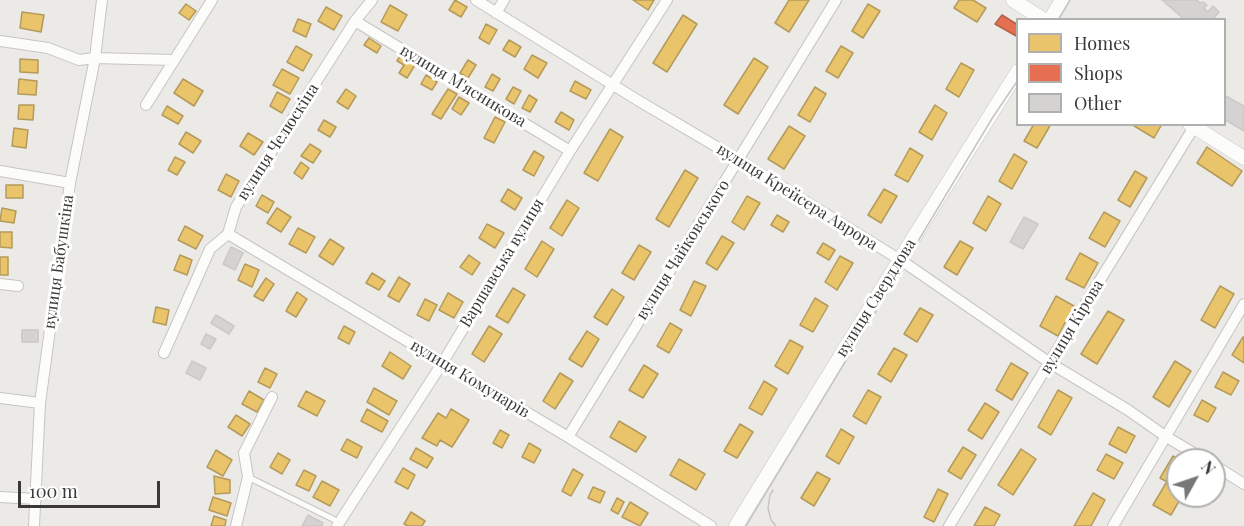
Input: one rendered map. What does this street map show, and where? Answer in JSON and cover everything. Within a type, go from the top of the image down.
[{"type":"street","name":"вулиця Бабушкіна","points":[[34,526],[40,404],[70,183],[95,58],[102,0]]},
{"type":"street","points":[[146,105],[212,0]]},
{"type":"street","name":"вулиця Челюскіна","points":[[164,353],[210,249],[228,234],[236,207],[355,21],[372,0]]},
{"type":"street","name":"вулиця Крейсера Аврора","points":[[476,0],[739,160],[899,261],[1050,363],[1186,448]]},
{"type":"street","points":[[496,13],[504,0]]},
{"type":"street","name":"Варшавська вулиця","points":[[338,524],[443,362],[570,151],[666,0]]},
{"type":"street","name":"вулиця Чайковського","points":[[568,438],[836,0]]},
{"type":"street","points":[[1013,0],[1041,18]]},
{"type":"street","points":[[1051,18],[1062,0]]},
{"type":"street","name":"вулиця М'ясникова","points":[[355,21],[570,151]]},
{"type":"street","points":[[0,41],[48,48],[79,60],[95,58],[173,60]]},
{"type":"street","name":"вулиця Свердлова","points":[[736,526],[1016,73]]},
{"type":"street","points":[[1192,126],[1244,158]]},
{"type":"street","name":"вулиця Кірова","points":[[949,526],[1192,126]]},
{"type":"street","points":[[0,171],[70,183]]},
{"type":"street","name":"вулиця Комунарів","points":[[228,234],[711,526]]},
{"type":"street","points":[[0,284],[18,286]]},
{"type":"street","points":[[1113,526],[1244,304]]},
{"type":"street","points":[[237,526],[248,477],[244,453],[272,397]]},
{"type":"street","points":[[0,398],[40,404]]},
{"type":"street","points":[[1226,473],[1244,484]]},
{"type":"street","points":[[0,497],[36,499]]},
{"type":"lane","points":[[248,477],[338,524]]},
{"type":"building: Homes","points":[[455,0],[467,7],[461,17],[449,10]]},
{"type":"building: Homes","points":[[633,0],[654,0],[648,10]]},
{"type":"building: Homes","points":[[789,0],[809,0],[789,32],[775,23]]},
{"type":"building: Homes","points":[[959,0],[973,0],[986,8],[977,22],[954,8]]},
{"type":"building: Homes","points":[[186,4],[196,11],[189,20],[179,13]]},
{"type":"building: Homes","points":[[868,4],[880,11],[863,38],[852,31]]},
{"type":"building: Homes","points":[[390,5],[407,15],[398,31],[381,22]]},
{"type":"building: Homes","points":[[326,7],[342,16],[334,30],[318,21]]},
{"type":"building: Homes","points":[[22,12],[44,15],[41,32],[20,28]]},
{"type":"building: Homes","points":[[683,15],[697,24],[667,72],[653,63]]},
{"type":"building: Homes","points":[[298,19],[311,24],[306,37],[293,31]]},
{"type":"building: Homes","points":[[486,24],[497,30],[489,44],[479,38]]},
{"type":"building: Homes","points":[[369,38],[381,46],[377,53],[364,45]]},
{"type":"building: Homes","points":[[509,40],[521,47],[515,57],[503,50]]},
{"type":"building: Homes","points":[[296,46],[312,55],[303,71],[287,62]]},
{"type":"building: Homes","points":[[841,46],[853,53],[838,78],[826,71]]},
{"type":"building: Homes","points":[[532,55],[547,63],[538,78],[524,69]]},
{"type":"building: Homes","points":[[400,56],[415,65],[407,78],[399,73],[404,65],[397,61]]},
{"type":"building: Homes","points":[[754,58],[768,67],[738,114],[724,105]]},
{"type":"building: Homes","points":[[20,59],[38,60],[38,73],[20,72]]},
{"type":"building: Homes","points":[[468,60],[476,65],[468,78],[460,73]]},
{"type":"building: Homes","points":[[961,63],[974,70],[959,97],[946,89]]},
{"type":"building: Homes","points":[[282,69],[299,78],[290,94],[273,85]]},
{"type":"building: Homes","points":[[492,74],[500,79],[493,91],[485,87]]},
{"type":"building: Homes","points":[[426,75],[437,82],[432,90],[421,84]]},
{"type":"building: Homes","points":[[19,79],[37,81],[36,95],[18,94]]},
{"type":"building: Homes","points":[[183,79],[203,91],[194,106],[174,93]]},
{"type":"building: Homes","points":[[575,81],[591,90],[586,99],[570,91]]},
{"type":"building: Homes","points":[[513,87],[521,91],[514,104],[506,99]]},
{"type":"building: Homes","points":[[815,87],[826,94],[810,122],[798,115]]},
{"type":"building: Homes","points":[[346,89],[356,96],[348,109],[337,102]]},
{"type":"building: Homes","points":[[448,89],[457,94],[441,119],[432,114]]},
{"type":"building: Homes","points":[[277,92],[290,99],[282,113],[270,106]]},
{"type":"building: Homes","points":[[529,95],[537,100],[530,112],[522,108]]},
{"type":"building: Homes","points":[[459,97],[469,103],[461,115],[452,109]]},
{"type":"building: Homes","points":[[19,105],[34,105],[33,120],[18,119]]},
{"type":"building: Homes","points":[[935,105],[947,113],[932,140],[919,132]]},
{"type":"building: Homes","points":[[167,106],[183,116],[178,124],[162,115]]},
{"type":"building: Homes","points":[[561,112],[574,120],[569,130],[555,122]]},
{"type":"building: Homes","points":[[495,117],[505,122],[494,143],[484,138]]},
{"type":"building: Homes","points":[[324,120],[336,127],[330,137],[318,130]]},
{"type":"building: Homes","points":[[789,126],[805,136],[784,169],[768,159]]},
{"type":"building: Homes","points":[[1033,126],[1050,126],[1037,148],[1024,141]]},
{"type":"building: Homes","points":[[1134,126],[1161,126],[1154,138]]},
{"type":"building: Homes","points":[[14,128],[28,130],[26,148],[12,146]]},
{"type":"building: Homes","points":[[610,129],[623,137],[598,181],[584,173]]},
{"type":"building: Homes","points":[[186,132],[201,141],[193,153],[179,144]]},
{"type":"building: Homes","points":[[248,133],[263,142],[254,155],[240,146]]},
{"type":"building: Homes","points":[[310,144],[321,151],[313,163],[301,156]]},
{"type":"building: Homes","points":[[1207,147],[1242,171],[1232,186],[1197,163]]},
{"type":"building: Homes","points":[[910,148],[923,156],[908,182],[895,175]]},
{"type":"building: Homes","points":[[534,151],[544,157],[534,176],[523,170]]},
{"type":"building: Homes","points":[[1014,154],[1027,162],[1012,189],[999,181]]},
{"type":"building: Homes","points":[[175,157],[185,162],[177,175],[168,170]]},
{"type":"building: Homes","points":[[301,162],[309,168],[302,179],[294,173]]},
{"type":"building: Homes","points":[[685,170],[698,178],[669,227],[656,219]]},
{"type":"building: Homes","points":[[1135,171],[1147,178],[1130,207],[1118,200]]},
{"type":"building: Homes","points":[[226,174],[239,181],[231,197],[218,190]]},
{"type":"building: Homes","points":[[6,185],[23,185],[23,198],[6,198]]},
{"type":"building: Homes","points":[[508,189],[522,198],[515,210],[501,201]]},
{"type":"building: Homes","points":[[884,189],[897,196],[881,223],[868,215]]},
{"type":"building: Homes","points":[[262,195],[274,202],[268,213],[256,206]]},
{"type":"building: Homes","points":[[747,196],[760,203],[744,230],[732,222]]},
{"type":"building: Homes","points":[[988,196],[1001,204],[986,231],[973,223]]},
{"type":"building: Homes","points":[[567,200],[579,208],[562,236],[550,228]]},
{"type":"building: Homes","points":[[2,208],[16,211],[14,223],[0,221]]},
{"type":"building: Homes","points":[[277,208],[291,217],[281,232],[267,223]]},
{"type":"building: Homes","points":[[1104,212],[1120,221],[1105,247],[1089,238]]},
{"type":"building: Homes","points":[[777,215],[789,222],[783,232],[771,225]]},
{"type":"building: Homes","points":[[487,224],[504,233],[495,248],[479,238]]},
{"type":"building: Homes","points":[[185,226],[203,236],[196,249],[178,240]]},
{"type":"building: Homes","points":[[298,228],[315,237],[306,253],[289,244]]},
{"type":"building: Homes","points":[[0,232],[12,232],[12,248],[0,247]]},
{"type":"building: Homes","points":[[722,236],[734,243],[717,270],[706,263]]},
{"type":"building: Homes","points":[[330,239],[344,248],[333,265],[319,256]]},
{"type":"building: Homes","points":[[542,241],[554,249],[537,277],[525,269]]},
{"type":"building: Homes","points":[[960,241],[973,248],[957,275],[944,267]]},
{"type":"building: Homes","points":[[823,243],[835,250],[829,260],[817,253]]},
{"type":"building: Homes","points":[[639,245],[651,252],[634,280],[622,273]]},
{"type":"building: Homes","points":[[1080,253],[1098,263],[1084,288],[1066,279]]},
{"type":"building: Homes","points":[[180,255],[192,260],[187,275],[174,270]]},
{"type":"building: Homes","points":[[469,255],[480,263],[472,275],[460,267]]},
{"type":"building: Homes","points":[[840,256],[853,263],[837,290],[825,282]]},
{"type":"building: Homes","points":[[0,257],[8,257],[8,275],[0,275]]},
{"type":"building: Homes","points":[[245,264],[259,270],[252,287],[238,280]]},
{"type":"building: Homes","points":[[372,273],[385,281],[379,290],[366,283]]},
{"type":"building: Homes","points":[[399,277],[410,284],[399,302],[388,296]]},
{"type":"building: Homes","points":[[266,278],[274,284],[263,301],[254,296]]},
{"type":"building: Homes","points":[[694,281],[706,286],[691,316],[680,310]]},
{"type":"building: Homes","points":[[1220,286],[1234,294],[1215,328],[1201,320]]},
{"type":"building: Homes","points":[[513,288],[525,295],[508,323],[496,316]]},
{"type":"building: Homes","points":[[612,289],[624,297],[607,325],[594,317]]},
{"type":"building: Homes","points":[[297,292],[307,299],[296,317],[286,311]]},
{"type":"building: Homes","points":[[448,293],[463,302],[454,318],[439,310]]},
{"type":"building: Homes","points":[[1056,296],[1074,306],[1058,336],[1040,326]]},
{"type":"building: Homes","points":[[815,298],[828,306],[813,332],[800,325]]},
{"type":"building: Homes","points":[[425,299],[437,305],[429,321],[417,315]]},
{"type":"building: Homes","points":[[156,307],[169,310],[166,325],[153,322]]},
{"type":"building: Homes","points":[[920,308],[933,315],[917,342],[904,334]]},
{"type":"building: Homes","points":[[1108,311],[1124,320],[1097,364],[1081,354]]},
{"type":"building: Homes","points":[[670,323],[682,330],[669,353],[657,346]]},
{"type":"building: Homes","points":[[344,326],[355,332],[349,344],[338,338]]},
{"type":"building: Homes","points":[[489,326],[502,334],[484,362],[472,354]]},
{"type":"building: Homes","points":[[587,331],[599,339],[582,367],[569,359]]},
{"type":"building: Homes","points":[[1244,337],[1244,363],[1232,355]]},
{"type":"building: Homes","points":[[790,340],[803,347],[788,374],[775,366]]},
{"type":"building: Homes","points":[[894,348],[907,355],[891,382],[878,374]]},
{"type":"building: Homes","points":[[390,352],[411,366],[403,379],[382,366]]},
{"type":"building: Homes","points":[[1175,361],[1191,371],[1169,407],[1153,397]]},
{"type":"building: Homes","points":[[1011,363],[1028,373],[1012,400],[996,390]]},
{"type":"building: Homes","points":[[644,365],[658,374],[643,398],[629,390]]},
{"type":"building: Homes","points":[[265,368],[277,374],[270,388],[258,382]]},
{"type":"building: Homes","points":[[1223,372],[1239,381],[1231,395],[1215,387]]},
{"type":"building: Homes","points":[[560,373],[573,381],[555,409],[543,401]]},
{"type":"building: Homes","points":[[764,381],[777,389],[762,415],[749,408]]},
{"type":"building: Homes","points":[[374,388],[397,401],[389,415],[367,402]]},
{"type":"building: Homes","points":[[868,390],[881,397],[866,424],[853,416]]},
{"type":"building: Homes","points":[[1058,390],[1072,398],[1051,435],[1038,427]]},
{"type":"building: Homes","points":[[249,391],[264,400],[257,412],[242,404]]},
{"type":"building: Homes","points":[[306,391],[325,401],[317,416],[298,406]]},
{"type":"building: Homes","points":[[1202,400],[1216,408],[1208,422],[1194,415]]},
{"type":"building: Homes","points":[[985,403],[999,412],[982,439],[968,430]]},
{"type":"building: Homes","points":[[367,409],[388,421],[382,432],[361,421]]},
{"type":"building: Homes","points":[[451,409],[469,420],[452,447],[440,440],[437,446],[422,438],[438,413],[446,418]]},
{"type":"building: Homes","points":[[236,415],[250,424],[242,436],[228,427]]},
{"type":"building: Homes","points":[[619,421],[646,437],[636,452],[610,437]]},
{"type":"building: Homes","points":[[740,424],[753,432],[737,458],[724,451]]},
{"type":"building: Homes","points":[[1118,427],[1135,436],[1126,453],[1109,444]]},
{"type":"building: Homes","points":[[841,429],[854,437],[839,464],[826,456]]},
{"type":"building: Homes","points":[[500,430],[509,435],[502,448],[493,443]]},
{"type":"building: Homes","points":[[347,439],[362,447],[357,458],[341,450]]},
{"type":"building: Homes","points":[[529,443],[541,450],[534,463],[522,457]]},
{"type":"building: Homes","points":[[963,447],[976,455],[961,479],[948,471]]},
{"type":"building: Homes","points":[[416,448],[433,458],[427,468],[410,459]]},
{"type":"building: Homes","points":[[1021,449],[1036,459],[1013,495],[998,485]]},
{"type":"building: Homes","points":[[216,450],[232,460],[223,476],[207,467]]},
{"type":"building: Homes","points":[[278,453],[290,460],[282,474],[270,467]]},
{"type":"building: Homes","points":[[1106,454],[1123,463],[1114,479],[1097,470]]},
{"type":"building: Homes","points":[[679,459],[705,474],[696,490],[670,475]]},
{"type":"building: Homes","points":[[403,468],[415,475],[408,489],[395,482]]},
{"type":"building: Homes","points":[[1166,468],[1166,481],[1160,478]]},
{"type":"building: Homes","points":[[573,469],[583,475],[571,496],[562,491]]},
{"type":"building: Homes","points":[[304,470],[316,476],[309,491],[296,485]]},
{"type":"building: Homes","points":[[817,472],[830,479],[814,506],[801,498]]},
{"type":"building: Homes","points":[[214,476],[230,480],[230,493],[215,494]]},
{"type":"building: Homes","points":[[322,481],[339,490],[330,506],[313,497]]},
{"type":"building: Homes","points":[[1166,483],[1166,508],[1175,508],[1171,515],[1153,505]]},
{"type":"building: Homes","points":[[593,487],[605,492],[600,503],[588,498]]},
{"type":"building: Homes","points":[[938,489],[948,494],[934,522],[924,517]]},
{"type":"building: Homes","points":[[1093,493],[1105,500],[1091,526],[1074,526]]},
{"type":"building: Homes","points":[[213,497],[231,503],[227,516],[209,510]]},
{"type":"building: Homes","points":[[617,498],[624,502],[618,514],[611,510]]},
{"type":"building: Homes","points":[[630,502],[648,513],[640,526],[622,517]]},
{"type":"building: Homes","points":[[985,507],[1000,515],[994,526],[974,526]]},
{"type":"building: Homes","points":[[411,512],[425,521],[422,526],[404,524]]},
{"type":"building: Homes","points":[[214,516],[226,520],[225,526],[211,526]]},
{"type":"building: Shops","points":[[1002,15],[1016,24],[1016,36],[995,24]]},
{"type":"building: Other","points":[[1162,0],[1197,0],[1207,5],[1204,8],[1208,12],[1213,6],[1219,12],[1214,18],[1183,18]]},
{"type":"building: Other","points":[[1226,96],[1244,106],[1244,131],[1226,120]]},
{"type":"building: Other","points":[[1024,217],[1038,224],[1023,249],[1010,242]]},
{"type":"building: Other","points":[[231,247],[243,253],[235,270],[223,264]]},
{"type":"building: Other","points":[[216,315],[234,326],[229,334],[211,323]]},
{"type":"building: Other","points":[[22,330],[38,330],[38,342],[22,342]]},
{"type":"building: Other","points":[[206,334],[216,339],[210,349],[201,344]]},
{"type":"building: Other","points":[[192,361],[206,368],[200,380],[186,373]]},
{"type":"building: Other","points":[[308,515],[323,523],[322,526],[302,526]]},
{"type":"tram line","points":[[1059,18],[1070,0]]},
{"type":"tram line","points":[[746,526],[993,117],[1016,83]]},
{"type":"tram line","points":[[773,490],[768,508],[771,520],[776,526]]}]
